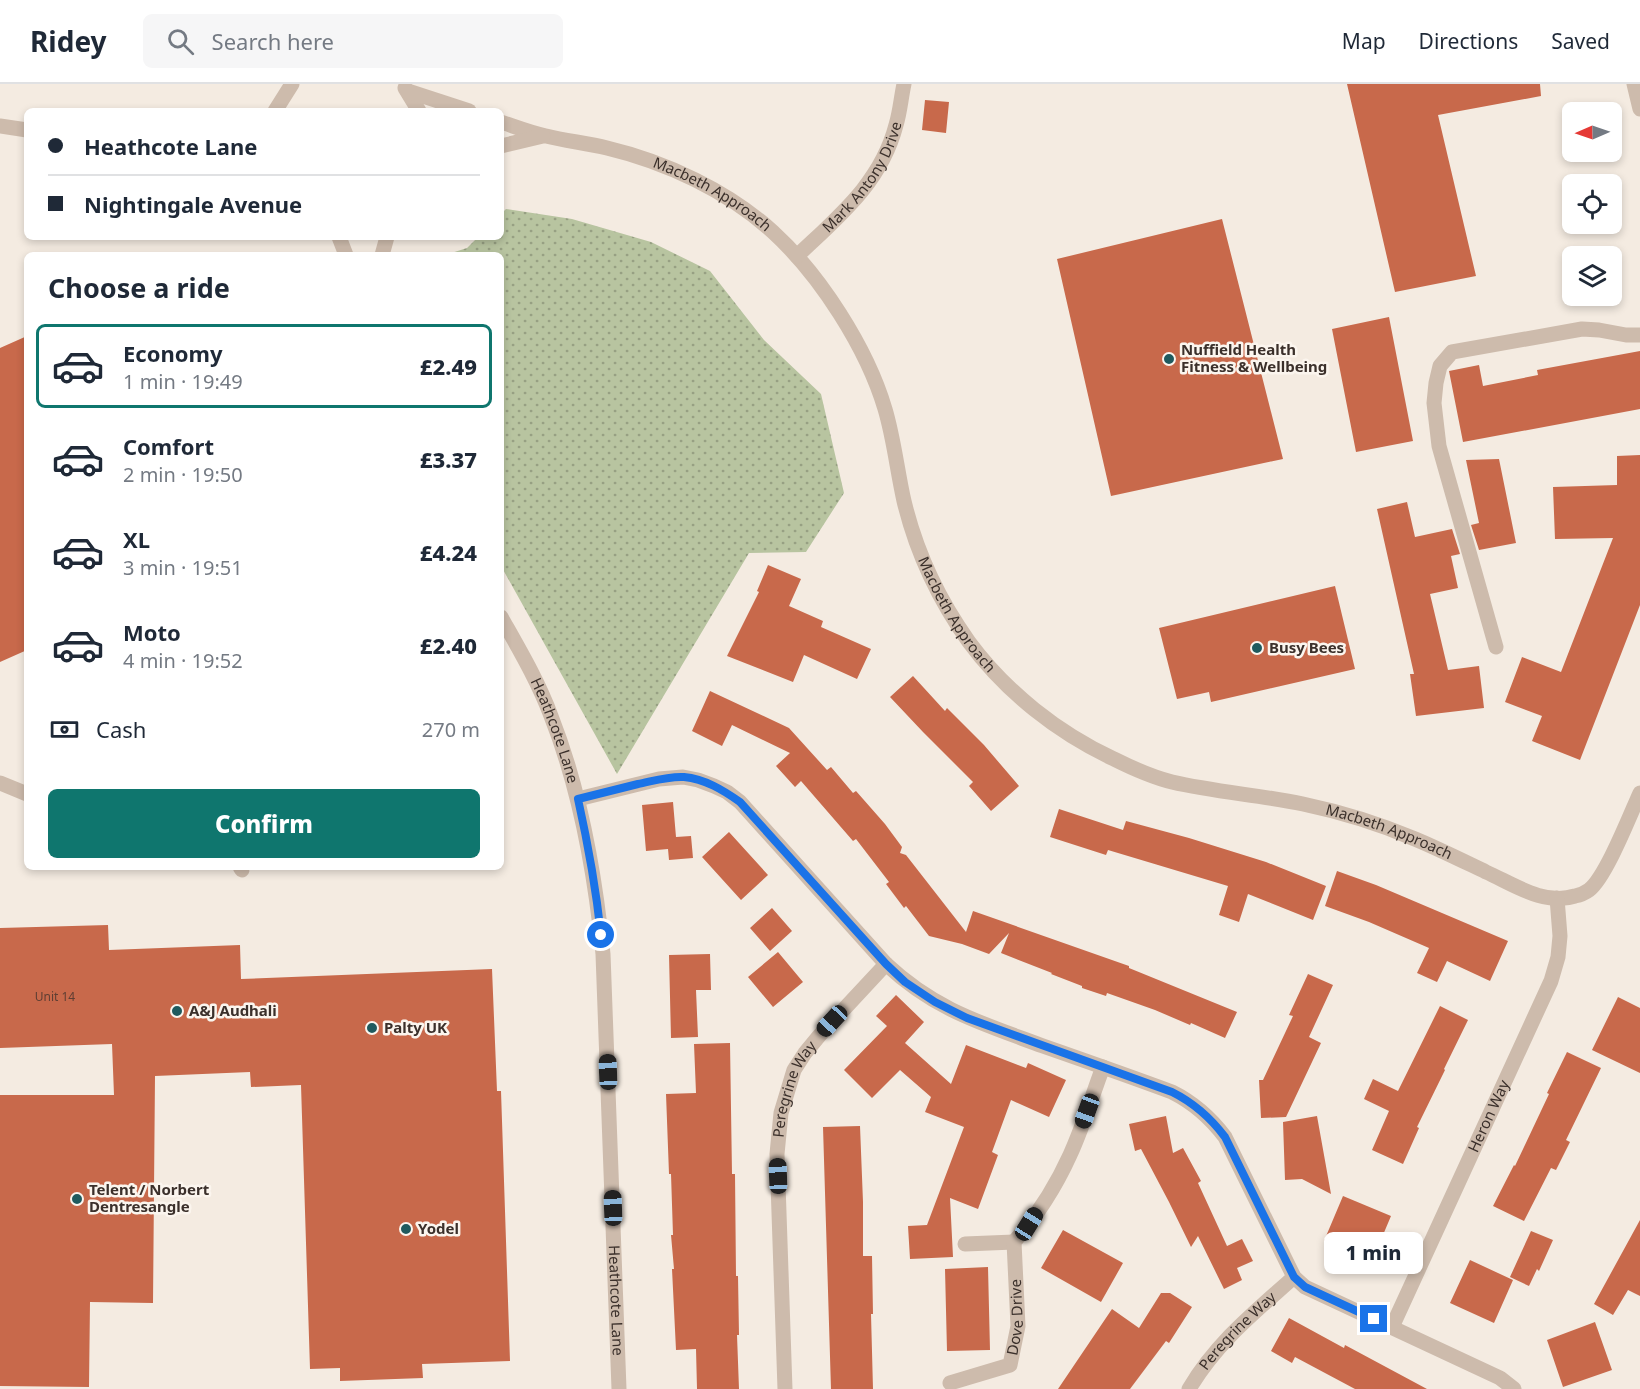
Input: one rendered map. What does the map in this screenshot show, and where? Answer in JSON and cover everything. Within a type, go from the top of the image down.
[{"type":"street","points":[[277,108],[291,84]]},
{"type":"street","name":"Mark Antony Drive","points":[[797,256],[843,214],[873,176],[896,126],[904,84]]},
{"type":"street","points":[[1634,84],[1640,108]]},
{"type":"street","points":[[404,87],[416,108]]},
{"type":"street","points":[[404,87],[461,108]]},
{"type":"street","name":"Macbeth Approach","points":[[504,123],[543,136],[609,148],[653,162],[702,183],[741,207],[797,256],[823,288],[861,350],[873,376],[891,431],[904,501],[914,535],[942,599],[970,643],[988,665],[1008,686],[1058,726],[1119,762],[1168,781],[1305,804],[1378,824],[1416,839],[1533,894],[1557,898]]},
{"type":"street","points":[[0,126],[24,130]]},
{"type":"street","name":"Macbeth Approach","points":[[504,145],[543,136]]},
{"type":"street","points":[[1496,647],[1439,446],[1434,403],[1440,366],[1452,352],[1566,331],[1599,330],[1640,335]]},
{"type":"street","name":"Heathcote Lane","points":[[504,623],[537,684],[563,748],[588,842],[597,898],[603,954],[619,1389]]},
{"type":"street","points":[[578,799],[659,779],[683,777],[699,780],[727,792],[740,802],[886,964],[905,982],[935,1002],[967,1018],[1185,1098],[1213,1121],[1225,1137],[1294,1277],[1305,1287],[1500,1378],[1514,1389]]},
{"type":"street","points":[[0,783],[24,793]]},
{"type":"street","points":[[1557,898],[1573,897],[1589,890],[1597,880],[1640,793]]},
{"type":"street","name":"Heron Way","points":[[1392,1327],[1551,981],[1558,957],[1560,936],[1557,898]]},
{"type":"street","name":"Peregrine Way","points":[[785,1389],[777,1154],[781,1113],[794,1070],[805,1053],[886,964]]},
{"type":"street","points":[[965,1244],[1014,1242],[1029,1224],[1071,1154],[1103,1067]]},
{"type":"street","name":"Dove Drive","points":[[950,1383],[1010,1365],[1018,1326],[1014,1242]]},
{"type":"street","name":"Peregrine Way","points":[[1189,1389],[1202,1367],[1219,1346],[1294,1277]]},
{"type":"green space","points":[[506,209],[572,219],[651,242],[710,271],[764,340],[821,394],[844,493],[806,552],[749,553],[617,774],[504,571],[504,252],[454,252],[467,248],[475,240],[504,240],[504,211]]},
{"type":"building","points":[[1347,84],[1540,84],[1541,96],[1438,115],[1476,276],[1395,292]]},
{"type":"building","points":[[925,100],[949,102],[946,133],[922,130]]},
{"type":"building","name":"Nuffield Health Fitness & Wellbeing","points":[[1222,219],[1283,459],[1111,496],[1057,259]]},
{"type":"building","points":[[1389,317],[1413,441],[1356,452],[1332,329]]},
{"type":"building","points":[[24,337],[24,651],[0,662],[0,348]]},
{"type":"building","points":[[1640,351],[1640,409],[1463,442],[1449,371],[1479,365],[1483,386],[1538,375],[1537,370]]},
{"type":"building","points":[[1640,455],[1640,605],[1580,760],[1532,741],[1542,716],[1505,702],[1522,657],[1561,672],[1613,538],[1555,539],[1553,487],[1617,485],[1617,456]]},
{"type":"building","points":[[1499,459],[1516,543],[1479,550],[1471,525],[1479,523],[1466,460]]},
{"type":"building","points":[[1407,502],[1415,537],[1452,529],[1460,554],[1451,556],[1458,588],[1430,594],[1448,670],[1479,666],[1484,708],[1416,716],[1410,674],[1414,674],[1377,509]]},
{"type":"building","points":[[768,565],[801,579],[789,606],[823,621],[821,627],[871,649],[857,679],[804,655],[793,682],[727,656],[759,592],[757,591]]},
{"type":"building","name":"Busy Bees","points":[[1335,586],[1355,669],[1211,702],[1209,692],[1177,699],[1159,628]]},
{"type":"building","points":[[913,676],[945,711],[947,708],[984,745],[1019,786],[991,811],[969,786],[973,782],[890,697]]},
{"type":"building","points":[[710,691],[789,728],[827,770],[831,767],[853,793],[856,791],[885,824],[902,847],[900,853],[906,855],[966,932],[973,911],[1129,966],[1129,968],[1237,1012],[1225,1038],[1191,1023],[1190,1025],[1107,993],[1106,996],[1082,988],[1052,973],[1001,953],[1009,933],[989,954],[962,944],[929,936],[906,906],[904,908],[886,884],[889,882],[856,839],[853,841],[801,781],[795,787],[776,766],[790,753],[732,725],[722,746],[692,731]]},
{"type":"building","points":[[673,802],[676,837],[691,836],[693,858],[669,860],[668,849],[646,851],[642,805]]},
{"type":"building","points":[[1059,809],[1123,830],[1126,821],[1189,838],[1266,862],[1326,886],[1313,920],[1248,894],[1239,922],[1219,915],[1228,886],[1108,850],[1106,855],[1050,837]]},
{"type":"building","points":[[729,832],[768,875],[741,900],[702,857]]},
{"type":"building","points":[[1337,871],[1376,885],[1508,941],[1490,981],[1447,961],[1437,982],[1417,973],[1429,948],[1325,906]]},
{"type":"building","points":[[772,908],[792,931],[770,951],[750,928]]},
{"type":"building","points":[[108,925],[109,950],[240,945],[241,979],[492,969],[497,1091],[501,1091],[510,1361],[422,1364],[423,1378],[340,1381],[340,1368],[310,1369],[301,1085],[251,1087],[250,1072],[155,1076],[153,1303],[90,1302],[89,1387],[0,1386],[0,1095],[114,1095],[112,1044],[0,1048],[0,928]]},
{"type":"building","points":[[778,952],[803,982],[773,1007],[748,977]]},
{"type":"building","points":[[710,954],[711,990],[696,990],[698,1037],[671,1038],[669,955]]},
{"type":"building","points":[[1308,974],[1333,985],[1309,1037],[1321,1043],[1286,1117],[1261,1118],[1259,1080],[1263,1080],[1293,1016],[1289,1015]]},
{"type":"building","points":[[896,995],[924,1022],[905,1043],[951,1084],[966,1045],[1026,1068],[1028,1063],[1066,1080],[1049,1117],[1011,1100],[992,1152],[998,1155],[978,1209],[950,1198],[953,1257],[910,1259],[908,1226],[927,1225],[964,1127],[925,1112],[931,1097],[900,1070],[872,1098],[844,1070],[887,1026],[876,1016]]},
{"type":"building","points":[[1618,997],[1640,1008],[1640,1073],[1592,1050]]},
{"type":"building","points":[[1440,1006],[1468,1020],[1417,1127],[1419,1128],[1403,1164],[1372,1150],[1389,1111],[1364,1099],[1373,1079],[1398,1091]]},
{"type":"building","points":[[730,1043],[732,1174],[735,1174],[736,1276],[738,1276],[739,1389],[697,1389],[696,1349],[676,1350],[671,1174],[669,1174],[666,1094],[696,1093],[694,1044]]},
{"type":"building","points":[[1567,1052],[1601,1068],[1566,1140],[1570,1142],[1556,1170],[1551,1168],[1524,1221],[1493,1206],[1515,1166]]},
{"type":"building","points":[[1166,1116],[1173,1153],[1183,1148],[1201,1181],[1198,1183],[1227,1246],[1242,1239],[1253,1261],[1237,1268],[1242,1280],[1224,1289],[1198,1236],[1191,1247],[1141,1149],[1135,1151],[1129,1124]]},
{"type":"building","points":[[1317,1116],[1331,1194],[1302,1179],[1285,1180],[1283,1122]]},
{"type":"building","points":[[860,1126],[863,1256],[872,1256],[873,1389],[831,1389],[823,1127]]},
{"type":"building","points":[[1343,1196],[1391,1216],[1372,1261],[1324,1241]]},
{"type":"building","points":[[1640,1220],[1640,1296],[1628,1290],[1613,1315],[1594,1304]]},
{"type":"building","points":[[1063,1230],[1123,1263],[1101,1302],[1041,1268]]},
{"type":"building","points":[[1531,1231],[1553,1240],[1539,1271],[1537,1269],[1529,1286],[1510,1277]]},
{"type":"building","points":[[1470,1260],[1513,1280],[1494,1323],[1450,1303]]},
{"type":"building","points":[[988,1267],[990,1350],[947,1351],[945,1269]]},
{"type":"building","points":[[1161,1293],[1170,1293],[1192,1307],[1169,1343],[1166,1341],[1130,1389],[1058,1389],[1112,1309],[1139,1328]]},
{"type":"building","points":[[1289,1318],[1427,1389],[1355,1389],[1295,1357],[1292,1363],[1271,1351]]},
{"type":"building","points":[[1595,1322],[1612,1370],[1563,1387],[1547,1340]]},
{"type":"place","name":"Nuffield Health Fitness & Wellbeing","points":[[1169,359]]},
{"type":"place","name":"Busy Bees","points":[[1257,648]]},
{"type":"place","name":"A&J Audhali","points":[[177,1011]]},
{"type":"place","name":"Palty UK","points":[[372,1028]]},
{"type":"place","name":"Telent / Norbert Dentresangle","points":[[77,1199]]},
{"type":"place","name":"Yodel","points":[[406,1229]]},
{"type":"route","points":[[601,935],[588,842],[578,799],[659,779],[683,777],[699,780],[727,792],[740,802],[886,964],[905,982],[935,1002],[967,1018],[1172,1092],[1197,1107],[1213,1121],[1225,1137],[1294,1277],[1305,1287],[1374,1319]]}]
